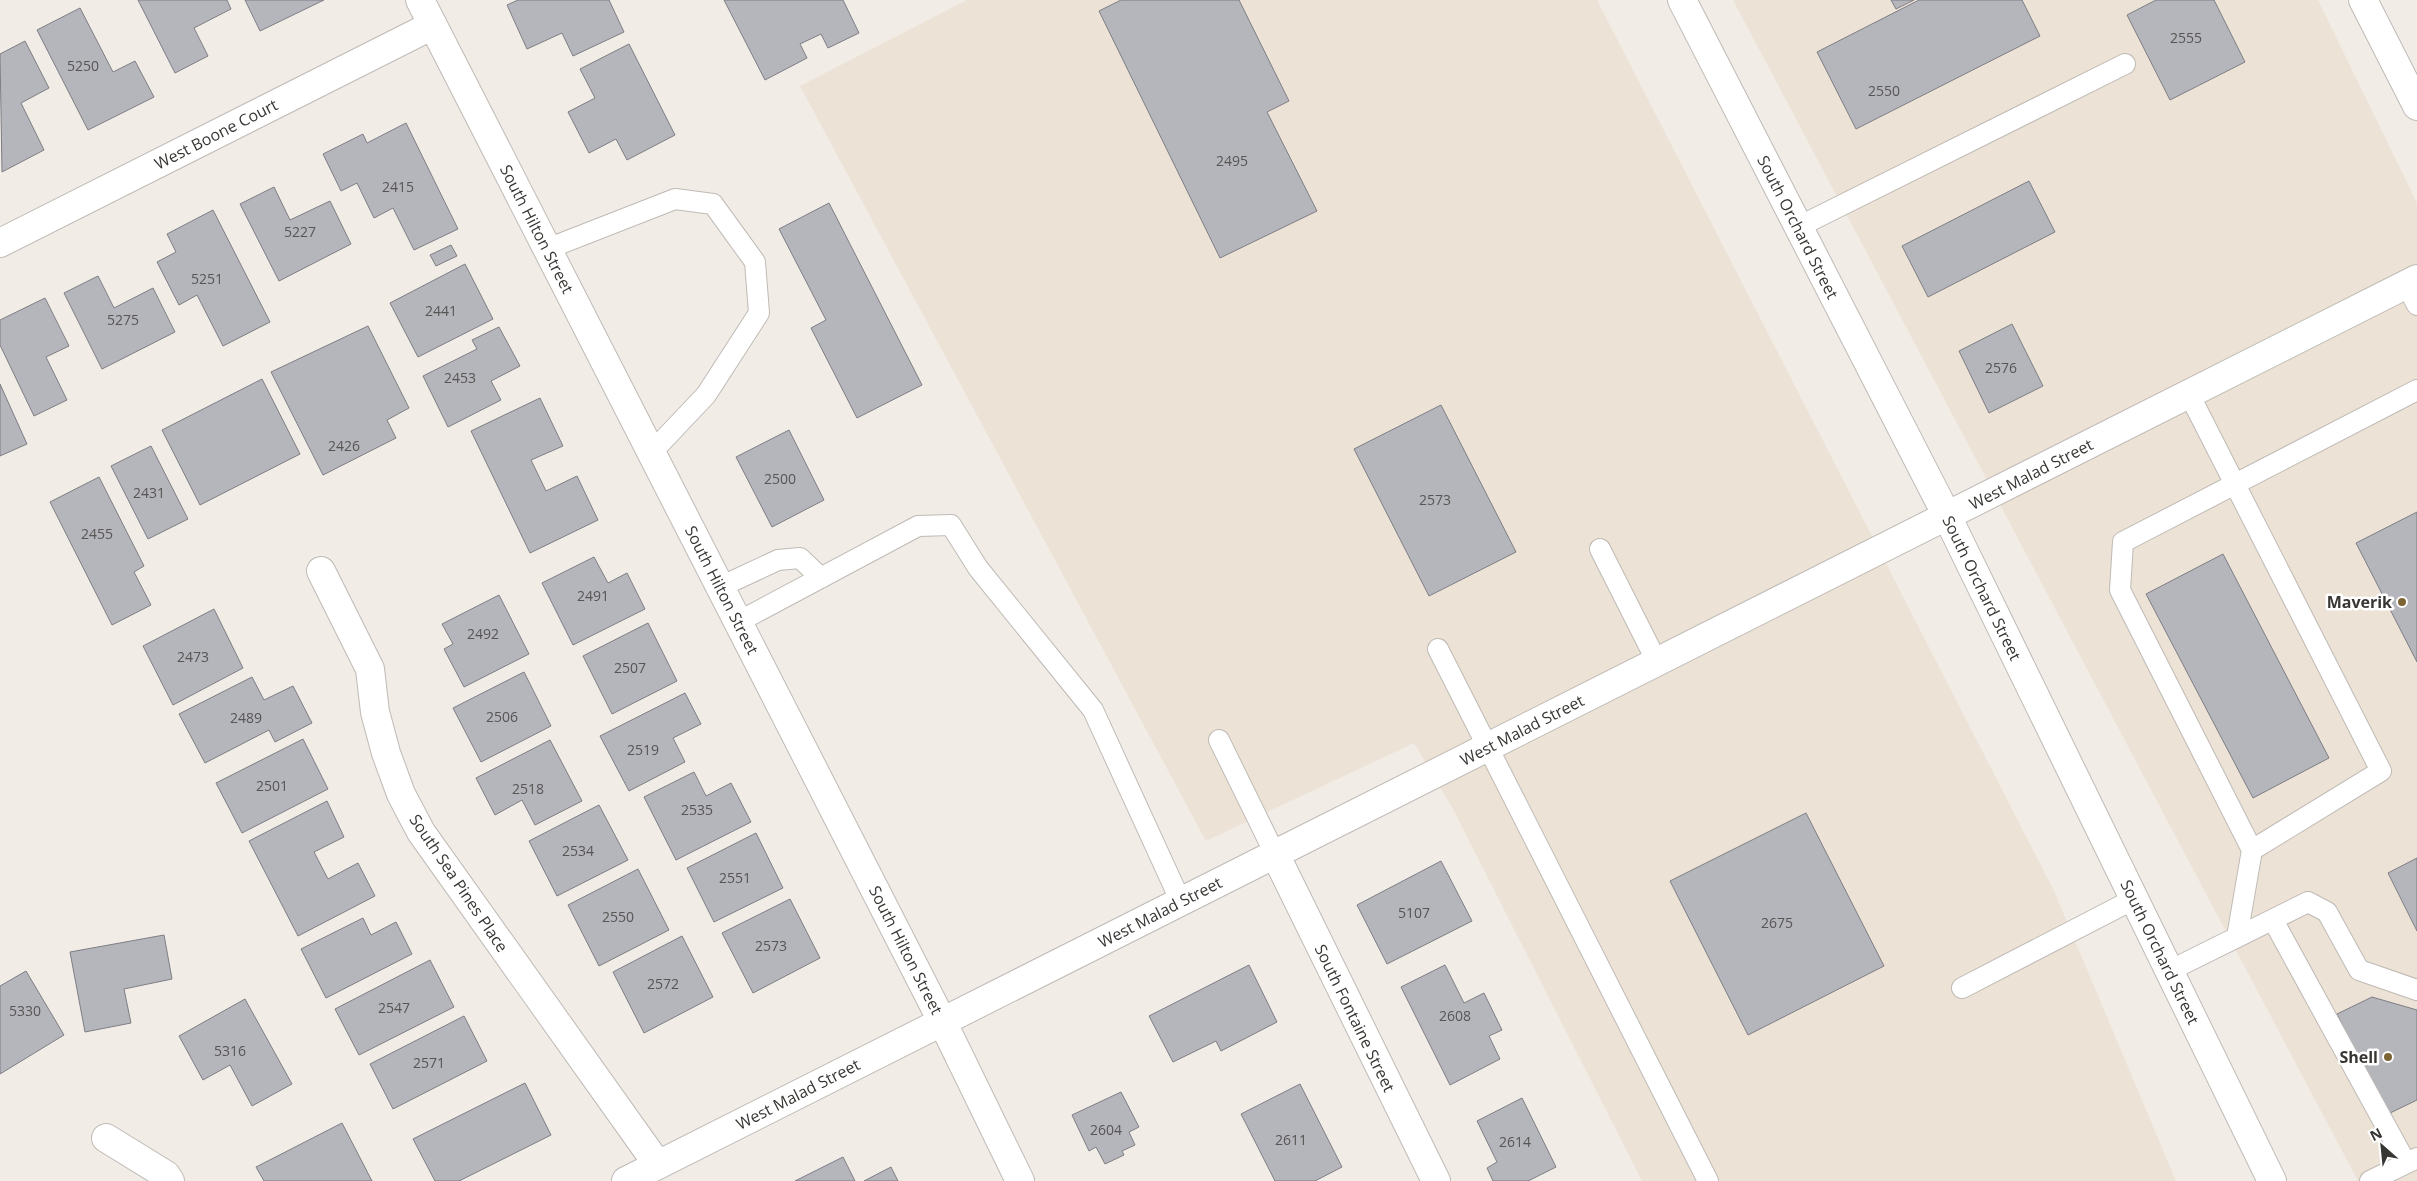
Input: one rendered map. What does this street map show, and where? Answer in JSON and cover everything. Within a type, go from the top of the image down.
[{"type":"street","name":"South Hilton Street","points":[[420,0],[942,1022],[1020,1181]]},
{"type":"street","name":"South Orchard Street","points":[[1682,0],[1947,516],[2272,1181]]},
{"type":"street","points":[[2363,0],[2417,106]]},
{"type":"street","name":"West Boone Court","points":[[0,243],[433,25]]},
{"type":"street","name":"West Malad Street","points":[[626,1181],[2189,394],[2414,289]]},
{"type":"street","name":"South Sea Pines Place","points":[[321,571],[370,669],[375,712],[386,753],[401,794],[421,832],[658,1165]]},
{"type":"street","name":"South Fontaine Street","points":[[1275,854],[1436,1181]]},
{"type":"street","points":[[106,1138],[166,1175],[170,1181]]},
{"type":"lane","points":[[1798,227],[2125,64]]},
{"type":"lane","points":[[547,249],[675,199],[713,204],[755,262],[759,314],[706,394],[652,452]]},
{"type":"lane","points":[[2237,938],[2252,850],[2120,590],[2123,542],[2417,390]]},
{"type":"lane","points":[[2189,394],[2381,771],[2252,850]]},
{"type":"lane","points":[[738,622],[918,526],[951,524],[978,568],[1093,710],[1181,902]]},
{"type":"lane","points":[[1600,549],[1657,662]]},
{"type":"lane","points":[[720,587],[778,560],[800,558],[821,578]]},
{"type":"lane","points":[[1438,648],[1708,1181]]},
{"type":"lane","points":[[1219,740],[1275,854]]},
{"type":"lane","points":[[1962,988],[2134,899]]},
{"type":"lane","points":[[2169,971],[2308,902],[2327,912],[2359,970],[2417,990]]},
{"type":"lane","points":[[2272,920],[2411,1160],[2370,1181]]},
{"type":"shaded area","points":[[967,0],[1597,0],[2054,891],[2176,1181],[1642,1181],[1452,807],[1414,743],[1206,841],[800,86]]},
{"type":"shaded area","points":[[1733,0],[2318,0],[2417,203],[2417,1181],[2358,1181]]},
{"type":"building","points":[[138,0],[227,0],[231,9],[194,28],[208,56],[175,73]]},
{"type":"building","points":[[245,0],[324,0],[260,31]]},
{"type":"building","points":[[518,0],[609,0],[624,32],[573,56],[562,33],[527,49],[507,5]]},
{"type":"building","points":[[724,0],[843,0],[859,33],[828,48],[821,34],[800,44],[807,58],[765,80]]},
{"type":"building","points":[[1121,0],[1239,0],[1289,101],[1267,112],[1317,211],[1220,258],[1099,11]]},
{"type":"building","points":[[1891,0],[1914,0],[1896,9]]},
{"type":"building","points":[[1919,0],[2022,0],[2040,36],[1856,129],[1817,52]]},
{"type":"building","points":[[2156,0],[2214,0],[2245,62],[2170,100],[2127,15]]},
{"type":"building","points":[[80,8],[113,72],[135,61],[154,97],[88,130],[37,30]]},
{"type":"building","points":[[25,41],[49,88],[21,103],[44,150],[2,172],[0,54]]},
{"type":"building","points":[[629,44],[675,135],[627,160],[616,139],[589,153],[568,112],[595,98],[580,69]]},
{"type":"building","points":[[406,123],[458,229],[414,250],[393,208],[374,218],[357,183],[341,191],[323,154],[363,134],[367,143]]},
{"type":"building","points":[[2029,181],[2055,232],[1928,297],[1902,246]]},
{"type":"building","points":[[274,187],[290,220],[330,201],[351,244],[279,281],[240,204]]},
{"type":"building","points":[[829,203],[922,385],[857,418],[811,328],[826,320],[779,229]]},
{"type":"building","points":[[213,210],[270,322],[223,346],[197,295],[179,305],[157,262],[176,252],[167,234]]},
{"type":"building","points":[[451,245],[457,256],[436,266],[430,255]]},
{"type":"building","points":[[465,264],[493,319],[418,357],[390,303]]},
{"type":"building","points":[[98,276],[114,308],[153,288],[175,332],[102,369],[64,293]]},
{"type":"building","points":[[45,298],[69,346],[46,357],[67,400],[34,416],[0,345],[0,320]]},
{"type":"building","points":[[2012,324],[2043,386],[1989,413],[1959,351]]},
{"type":"building","points":[[368,326],[409,408],[387,420],[396,438],[323,475],[271,372]]},
{"type":"building","points":[[499,327],[520,366],[491,381],[501,400],[448,427],[423,376],[477,349],[472,340]]},
{"type":"building","points":[[262,379],[300,454],[200,505],[162,430]]},
{"type":"building","points":[[0,384],[27,444],[0,456]]},
{"type":"building","points":[[540,398],[563,446],[531,460],[546,491],[577,476],[598,520],[530,553],[471,431]]},
{"type":"building","points":[[1441,405],[1516,552],[1429,596],[1354,449]]},
{"type":"building","points":[[789,430],[824,500],[772,527],[736,457]]},
{"type":"building","points":[[151,446],[188,519],[148,539],[111,466]]},
{"type":"building","points":[[99,477],[144,566],[134,572],[151,605],[112,625],[50,502]]},
{"type":"building","name":"Maverik","points":[[2417,512],[2417,662],[2356,543]]},
{"type":"building","points":[[2223,554],[2329,758],[2253,798],[2146,594]]},
{"type":"building","points":[[594,557],[608,583],[627,573],[645,609],[573,645],[542,583]]},
{"type":"building","points":[[499,595],[529,654],[464,687],[444,649],[453,644],[442,624]]},
{"type":"building","points":[[214,609],[243,668],[173,705],[143,646]]},
{"type":"building","points":[[648,623],[677,681],[612,714],[583,656]]},
{"type":"building","points":[[524,672],[551,726],[481,762],[453,708]]},
{"type":"building","points":[[252,677],[264,700],[293,686],[312,723],[275,742],[269,730],[205,763],[179,714]]},
{"type":"building","points":[[685,693],[701,724],[673,738],[685,762],[629,791],[600,736]]},
{"type":"building","points":[[303,739],[328,789],[242,833],[216,783]]},
{"type":"building","points":[[550,740],[582,801],[535,825],[522,800],[495,815],[476,778]]},
{"type":"building","points":[[694,772],[706,796],[731,783],[751,822],[676,860],[644,797]]},
{"type":"building","points":[[327,801],[344,837],[314,852],[328,879],[358,863],[375,896],[298,936],[249,841]]},
{"type":"building","points":[[599,805],[628,860],[557,896],[529,841]]},
{"type":"building","points":[[1806,813],[1884,966],[1748,1035],[1670,881]]},
{"type":"building","points":[[756,833],[783,888],[714,922],[687,868]]},
{"type":"building","points":[[2417,858],[2417,931],[2388,873]]},
{"type":"building","points":[[1441,861],[1472,921],[1387,964],[1357,905]]},
{"type":"building","points":[[638,869],[669,930],[599,966],[568,905]]},
{"type":"building","points":[[790,899],[820,958],[753,993],[722,933]]},
{"type":"building","points":[[363,918],[371,935],[396,922],[412,954],[326,998],[301,949]]},
{"type":"building","points":[[164,935],[172,979],[124,989],[131,1023],[85,1032],[70,952]]},
{"type":"building","points":[[682,936],[713,997],[644,1033],[613,972]]},
{"type":"building","points":[[430,960],[454,1007],[359,1055],[335,1009]]},
{"type":"building","points":[[1249,965],[1277,1022],[1221,1051],[1216,1041],[1173,1062],[1149,1016]]},
{"type":"building","points":[[1445,965],[1464,1003],[1484,993],[1502,1030],[1489,1036],[1500,1059],[1450,1085],[1401,987]]},
{"type":"building","points":[[26,971],[64,1035],[0,1074],[0,986]]},
{"type":"building","name":"Shell","points":[[2372,997],[2417,1010],[2417,1100],[2386,1115],[2337,1014]]},
{"type":"building","points":[[245,999],[292,1084],[252,1106],[230,1065],[203,1080],[179,1036]]},
{"type":"building","points":[[464,1016],[487,1061],[393,1109],[370,1064]]},
{"type":"building","points":[[525,1083],[551,1135],[459,1181],[435,1181],[413,1139]]},
{"type":"building","points":[[1300,1084],[1342,1167],[1315,1181],[1275,1181],[1241,1114]]},
{"type":"building","points":[[1121,1092],[1139,1127],[1129,1132],[1135,1145],[1122,1151],[1124,1155],[1105,1164],[1096,1147],[1089,1151],[1072,1115]]},
{"type":"building","points":[[1522,1098],[1556,1167],[1528,1181],[1493,1181],[1487,1168],[1497,1162],[1477,1121]]},
{"type":"building","points":[[342,1123],[372,1181],[264,1181],[256,1167]]},
{"type":"building","points":[[843,1157],[855,1181],[795,1181]]},
{"type":"building","points":[[891,1167],[898,1181],[864,1181]]},
{"type":"place","name":"Maverik","points":[[2402,602]]},
{"type":"place","name":"Shell","points":[[2388,1057]]}]
